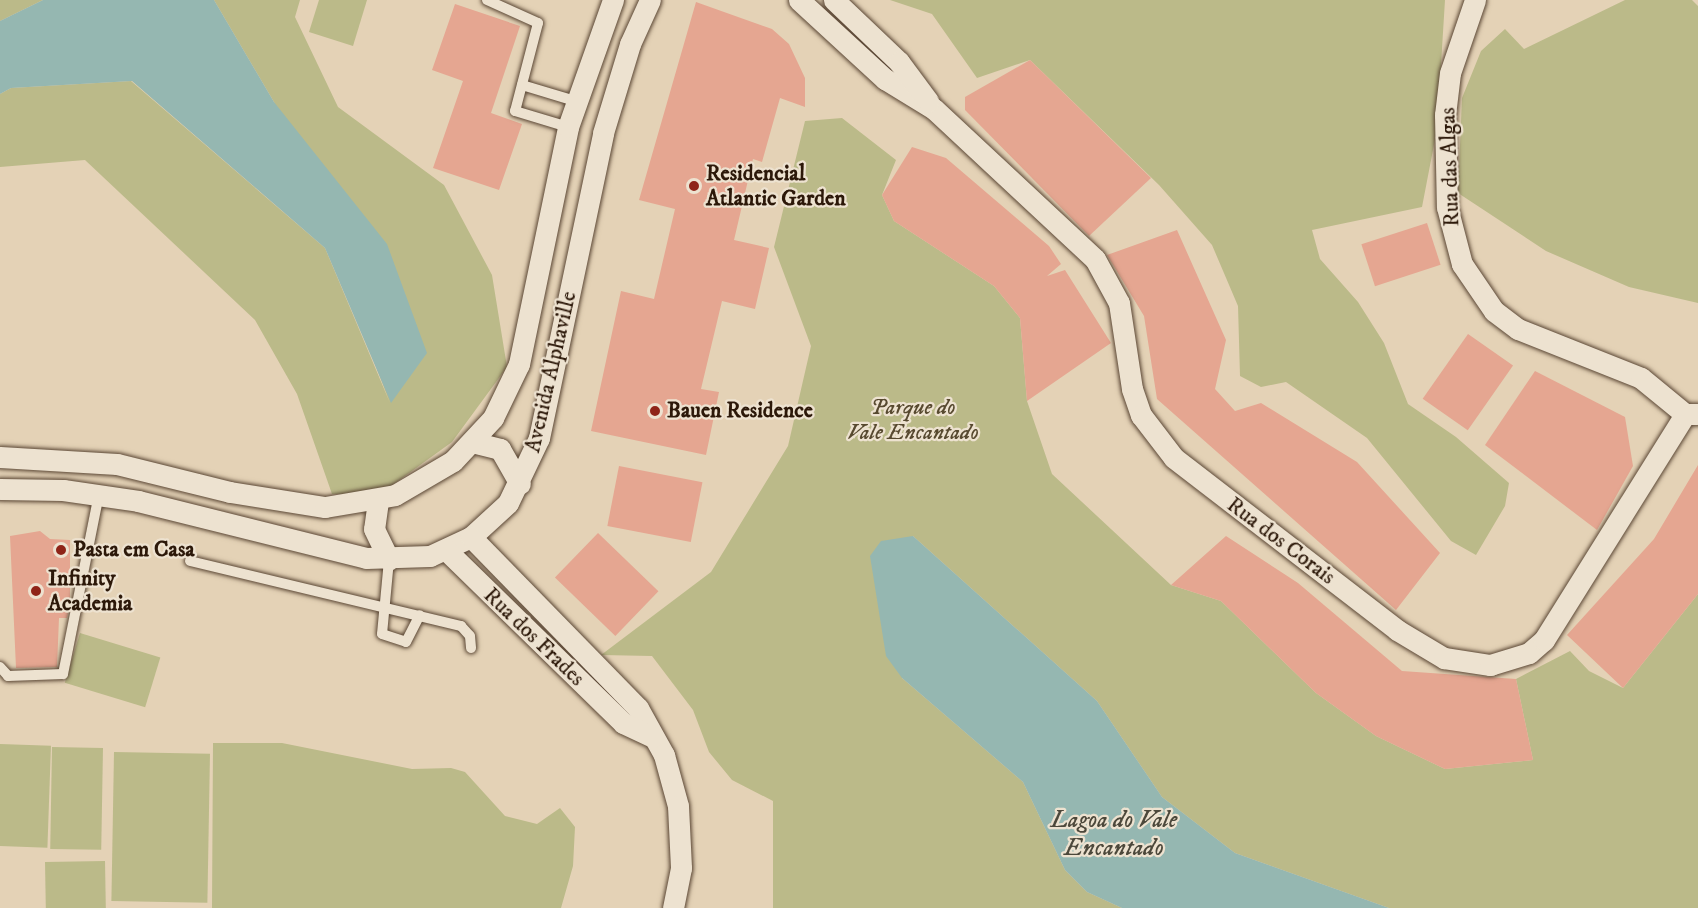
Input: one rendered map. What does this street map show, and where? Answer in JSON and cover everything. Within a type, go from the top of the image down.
[{"type":"street","name":"Avenida Alphaville","points":[[0,457],[117,464],[305,506],[378,501],[432,476],[472,442],[508,393],[519,364],[568,127],[575,101],[613,0]]},
{"type":"street","name":"Avenida Alphaville","points":[[0,489],[99,494],[389,560],[446,550],[471,537],[493,520],[520,484],[547,406],[614,90],[650,0]]},
{"type":"street","name":"Rua dos Corais","points":[[799,0],[885,79],[934,109]]},
{"type":"street","name":"Rua dos Corais","points":[[834,0],[899,62],[934,109],[1095,259],[1119,303],[1130,381],[1142,415],[1168,451],[1398,630],[1444,658],[1490,664],[1529,653],[1544,640],[1692,414]]},
{"type":"street","name":"Rua das Algas","points":[[1475,0],[1450,73],[1445,115],[1447,207],[1462,264],[1494,311],[1518,329],[1641,378],[1692,414]]},
{"type":"street","points":[[839,36],[855,20]]},
{"type":"street","points":[[472,442],[500,449],[520,484]]},
{"type":"street","points":[[378,501],[375,529],[389,560]]},
{"type":"street","name":"Rua dos Frades","points":[[471,537],[638,708],[653,738]]},
{"type":"street","name":"Rua dos Frades","points":[[446,550],[622,723],[653,738]]},
{"type":"street","points":[[579,681],[596,665]]},
{"type":"street","points":[[653,738],[664,755],[679,815],[681,868],[674,908]]},
{"type":"lane","points":[[487,0],[538,23],[515,111],[568,127]]},
{"type":"lane","points":[[522,85],[575,101]]},
{"type":"lane","points":[[0,667],[8,676],[63,674],[99,494]]},
{"type":"lane","points":[[389,560],[382,634],[397,642],[412,637],[420,615]]},
{"type":"lane","points":[[190,561],[461,626],[470,636],[471,648]]},
{"type":"green space","points":[[0,0],[43,0],[0,21]]},
{"type":"green space","points":[[214,0],[300,0],[295,17],[338,107],[444,185],[492,275],[507,367],[452,442],[380,494],[332,494],[297,394],[255,320],[85,160],[0,167],[0,94],[11,88],[131,81],[325,248],[390,403],[274,102]]},
{"type":"green space","points":[[319,0],[367,0],[353,46],[309,32]]},
{"type":"green space","points":[[890,0],[1445,0],[1437,129],[1422,207],[1312,230],[1320,259],[1358,302],[1384,343],[1408,404],[1456,437],[1509,483],[1505,506],[1476,555],[1451,541],[1367,438],[1286,382],[1261,387],[1240,376],[1238,306],[1212,245],[1159,185],[1030,60],[977,78],[932,14]]},
{"type":"green space","points":[[1625,0],[1692,0],[1698,6],[1698,303],[1629,287],[1546,251],[1458,193],[1462,98],[1481,51],[1505,29],[1524,49]]},
{"type":"green space","name":"Parque do Vale Encantado","points":[[842,118],[896,160],[882,195],[894,221],[994,286],[1020,318],[1027,401],[1052,474],[1171,585],[1221,601],[1316,693],[1376,736],[1445,769],[1533,760],[1516,679],[1570,651],[1589,671],[1623,688],[1698,594],[1698,908],[1389,908],[1235,853],[1162,797],[1097,701],[913,536],[902,678],[1023,782],[1065,870],[1087,892],[1122,908],[773,908],[773,801],[732,780],[709,752],[693,710],[652,656],[601,655],[711,572],[788,446],[811,346],[774,247],[805,121]]},
{"type":"green space","points":[[80,633],[160,658],[145,707],[65,683]]},
{"type":"green space","points":[[213,743],[282,743],[412,769],[451,768],[465,772],[505,816],[537,824],[560,808],[575,827],[573,866],[561,908],[212,908]]},
{"type":"green space","points":[[0,744],[51,746],[47,848],[0,846]]},
{"type":"green space","points":[[52,747],[103,748],[101,850],[50,849]]},
{"type":"green space","points":[[114,752],[210,754],[207,903],[111,901]]},
{"type":"green space","points":[[105,861],[106,908],[46,908],[45,862]]},
{"type":"water","points":[[43,0],[214,0],[274,102],[387,244],[427,353],[391,403],[325,248],[132,81],[11,88],[0,94],[0,21]]},
{"type":"water","name":"Lagoa do Vale Encantado","points":[[913,536],[1097,701],[1162,797],[1235,853],[1389,908],[1122,908],[1087,892],[1065,870],[1023,782],[902,678],[886,656],[870,556],[881,541]]},
{"type":"building","points":[[696,2],[772,29],[789,44],[805,78],[805,107],[780,98],[762,162],[753,159],[734,240],[769,248],[755,309],[722,301],[701,389],[719,392],[706,455],[591,431],[621,291],[654,299],[675,209],[639,200]]},
{"type":"building","points":[[455,4],[520,26],[491,113],[522,124],[499,190],[433,168],[463,81],[432,70]]},
{"type":"building","points":[[1030,60],[1151,178],[1089,236],[965,110],[965,97]]},
{"type":"building","points":[[912,147],[946,158],[1049,246],[1061,264],[1047,276],[1065,270],[1111,343],[1027,401],[1020,318],[994,286],[894,221],[882,195]]},
{"type":"building","points":[[1427,223],[1441,265],[1375,286],[1361,244]]},
{"type":"building","points":[[1177,230],[1226,340],[1215,389],[1235,411],[1261,403],[1357,462],[1440,553],[1396,610],[1157,399],[1144,316],[1107,255]]},
{"type":"building","points":[[1468,334],[1513,366],[1468,430],[1423,399]]},
{"type":"building","points":[[1535,371],[1625,417],[1633,466],[1597,530],[1485,445]]},
{"type":"building","points":[[1698,465],[1698,594],[1623,688],[1567,635],[1654,539]]},
{"type":"building","points":[[619,466],[702,482],[691,542],[607,526]]},
{"type":"building","points":[[40,531],[50,539],[70,540],[70,603],[67,618],[59,618],[57,667],[16,668],[10,536]]},
{"type":"building","points":[[598,533],[658,591],[615,636],[555,578]]},
{"type":"building","points":[[1226,536],[1298,583],[1402,671],[1516,679],[1533,760],[1445,769],[1376,736],[1316,693],[1221,601],[1171,585]]},
{"type":"place","name":"Residencial Atlantic Garden","points":[[694,186]]},
{"type":"place","name":"Bauen Residence","points":[[655,411]]},
{"type":"place","name":"Pasta em Casa","points":[[61,550]]},
{"type":"place","name":"Infinity Academia","points":[[36,591]]}]
